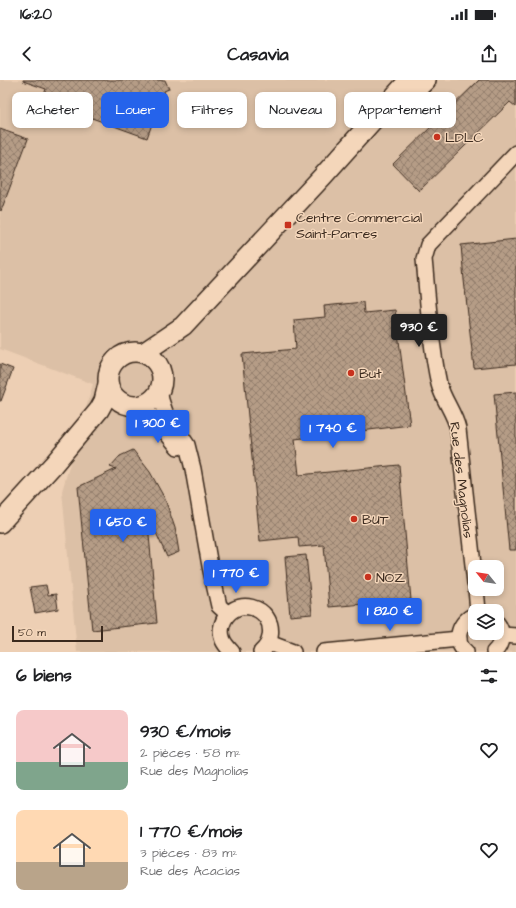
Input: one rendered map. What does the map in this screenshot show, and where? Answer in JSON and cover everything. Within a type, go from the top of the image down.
[{"type":"main road","points":[[143,354],[183,326],[323,176],[409,80]]},
{"type":"main road","points":[[323,176],[426,80]]},
{"type":"main road","points":[[159,368],[183,326]]},
{"type":"main road","points":[[0,523],[53,465],[99,410],[104,401],[108,384],[108,373],[113,363],[121,355],[132,352],[143,354],[153,359],[159,368],[161,379],[159,390],[152,399],[142,405],[129,405],[119,408],[95,426],[53,465]]},
{"type":"main road","points":[[108,384],[112,394],[121,402],[129,405]]},
{"type":"street","name":"Rue des Magnolias","points":[[472,560],[458,428],[456,419],[442,393],[438,377],[434,355],[424,259],[428,245],[516,153]]},
{"type":"street","points":[[159,390],[165,412],[188,445],[194,470],[210,566],[219,606],[228,614]]},
{"type":"street","points":[[129,405],[146,411],[156,420],[175,443],[194,470]]},
{"type":"street","points":[[232,652],[222,640],[221,630],[224,620],[228,614],[237,608],[244,606],[252,607],[264,614],[270,623],[272,630],[265,648],[293,652]]},
{"type":"street","points":[[324,652],[462,646],[459,630],[464,621],[468,619]]},
{"type":"street","points":[[494,652],[505,632]]},
{"type":"shaded area","points":[[0,80],[516,80],[516,652],[77,652],[62,491],[93,384],[0,349]]},
{"type":"building","points":[[165,80],[169,89],[164,92],[101,92],[101,121],[93,118],[93,92],[45,92],[46,89],[23,81]]},
{"type":"building","points":[[479,80],[516,80],[516,107],[510,102],[419,191],[393,164],[430,128],[456,128],[456,102]]},
{"type":"building","points":[[119,128],[151,128],[147,138]]},
{"type":"building","points":[[0,129],[28,139],[1,211],[0,210]]},
{"type":"building","points":[[516,239],[516,364],[474,368],[461,245]]},
{"type":"building","points":[[363,302],[364,313],[395,310],[410,425],[295,439],[299,475],[399,465],[411,600],[329,607],[324,545],[299,547],[298,537],[260,541],[242,354],[296,349],[294,320],[325,317],[324,306]]},
{"type":"building","points":[[0,364],[13,369],[1,401],[0,401]]},
{"type":"building","points":[[516,392],[516,550],[509,550],[494,394]]},
{"type":"building","points":[[133,450],[150,472],[165,499],[175,528],[179,552],[167,557],[147,513],[157,623],[92,630],[78,487],[116,469],[110,467],[120,456]]},
{"type":"building","points":[[306,555],[312,614],[290,616],[285,557]]},
{"type":"building","points":[[46,585],[48,595],[56,594],[58,609],[35,613],[30,587]]},
{"type":"place","name":"LDLC","points":[[437,137]]},
{"type":"place","name":"Centre Commercial Saint-Parres","points":[[288,225]]},
{"type":"place","name":"But","points":[[351,373]]},
{"type":"place","name":"BUT","points":[[354,519]]},
{"type":"place","name":"NOZ","points":[[368,577]]}]
